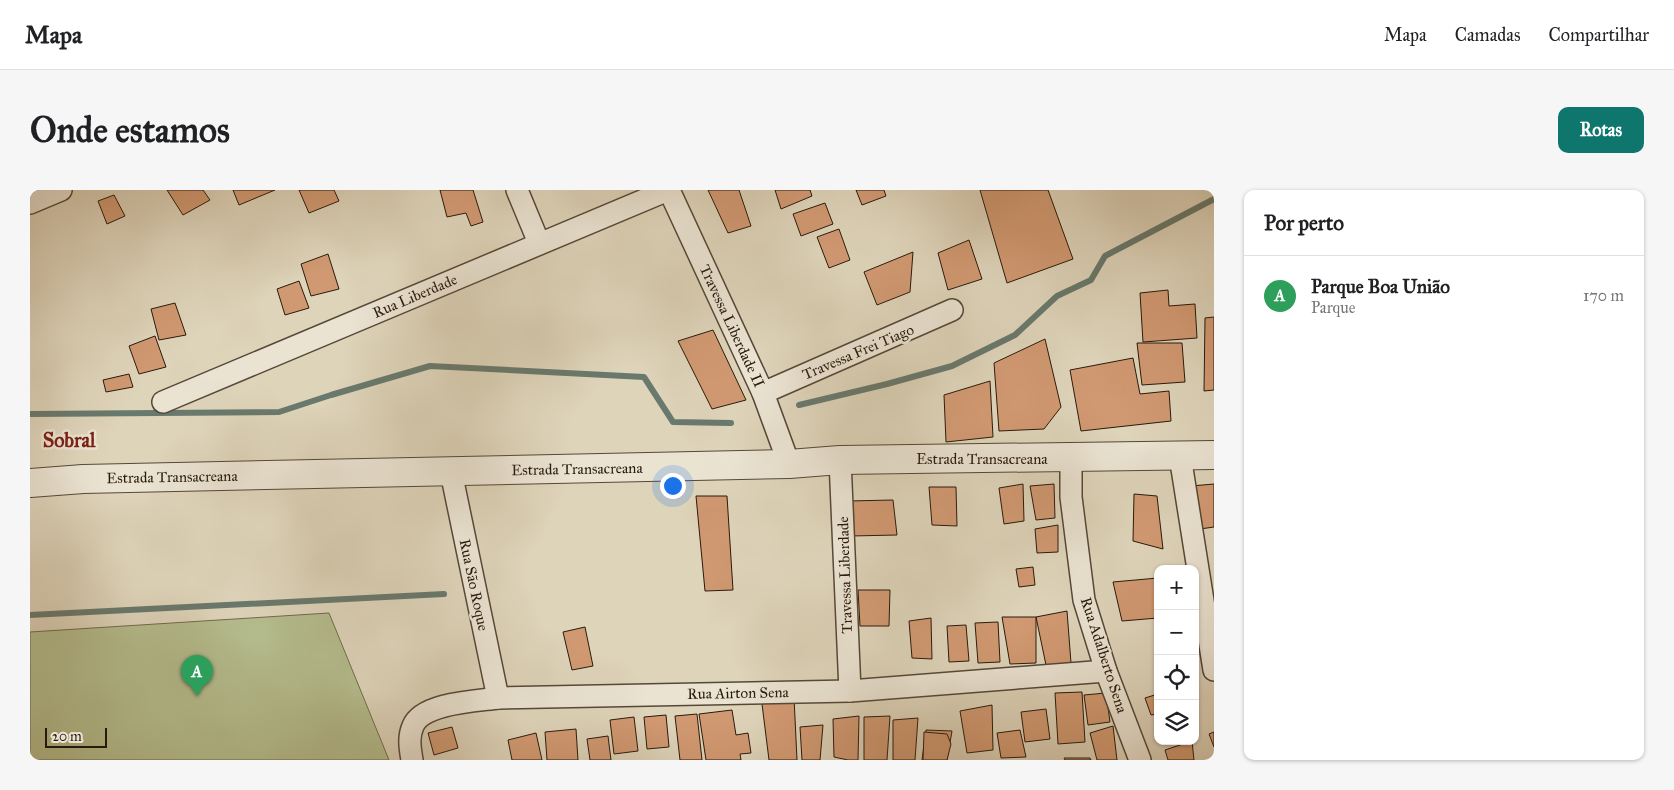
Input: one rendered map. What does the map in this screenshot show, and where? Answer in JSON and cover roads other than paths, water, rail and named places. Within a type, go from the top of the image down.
[{"type":"street","points":[[30,203],[61,190]]},
{"type":"street","points":[[517,190],[539,243]]},
{"type":"street","name":"Rua Liberdade","points":[[163,402],[668,190]]},
{"type":"street","name":"Travessa Liberdade II","points":[[668,190],[763,393],[789,464]]},
{"type":"street","name":"Travessa Frei Tiago","points":[[763,393],[952,310]]},
{"type":"street","name":"Estrada Transacreana","points":[[30,483],[83,479],[789,464],[840,460],[1214,455]]},
{"type":"street","points":[[1180,456],[1214,670]]},
{"type":"street","name":"Rua Adalberto Sena","points":[[1071,458],[1071,497],[1084,600],[1106,671],[1140,760]]},
{"type":"street","name":"Travessa Liberdade","points":[[840,460],[850,691]]},
{"type":"street","name":"Rua São Roque","points":[[451,472],[498,698]]},
{"type":"street","name":"Rua Airton Sena","points":[[412,760],[409,740],[413,724],[421,715],[441,707],[498,698],[850,691],[1106,671]]},
{"type":"waterway","points":[[799,405],[952,366],[1015,335],[1057,296],[1091,280],[1105,256],[1214,199]]},
{"type":"waterway","points":[[30,414],[279,412],[430,366],[644,377],[673,422],[731,423]]},
{"type":"waterway","points":[[30,615],[444,594]]},
{"type":"place","name":"Parque Boa União","points":[[197,696]]},
{"type":"district","name":"Sobral","points":[[69,440]]}]
